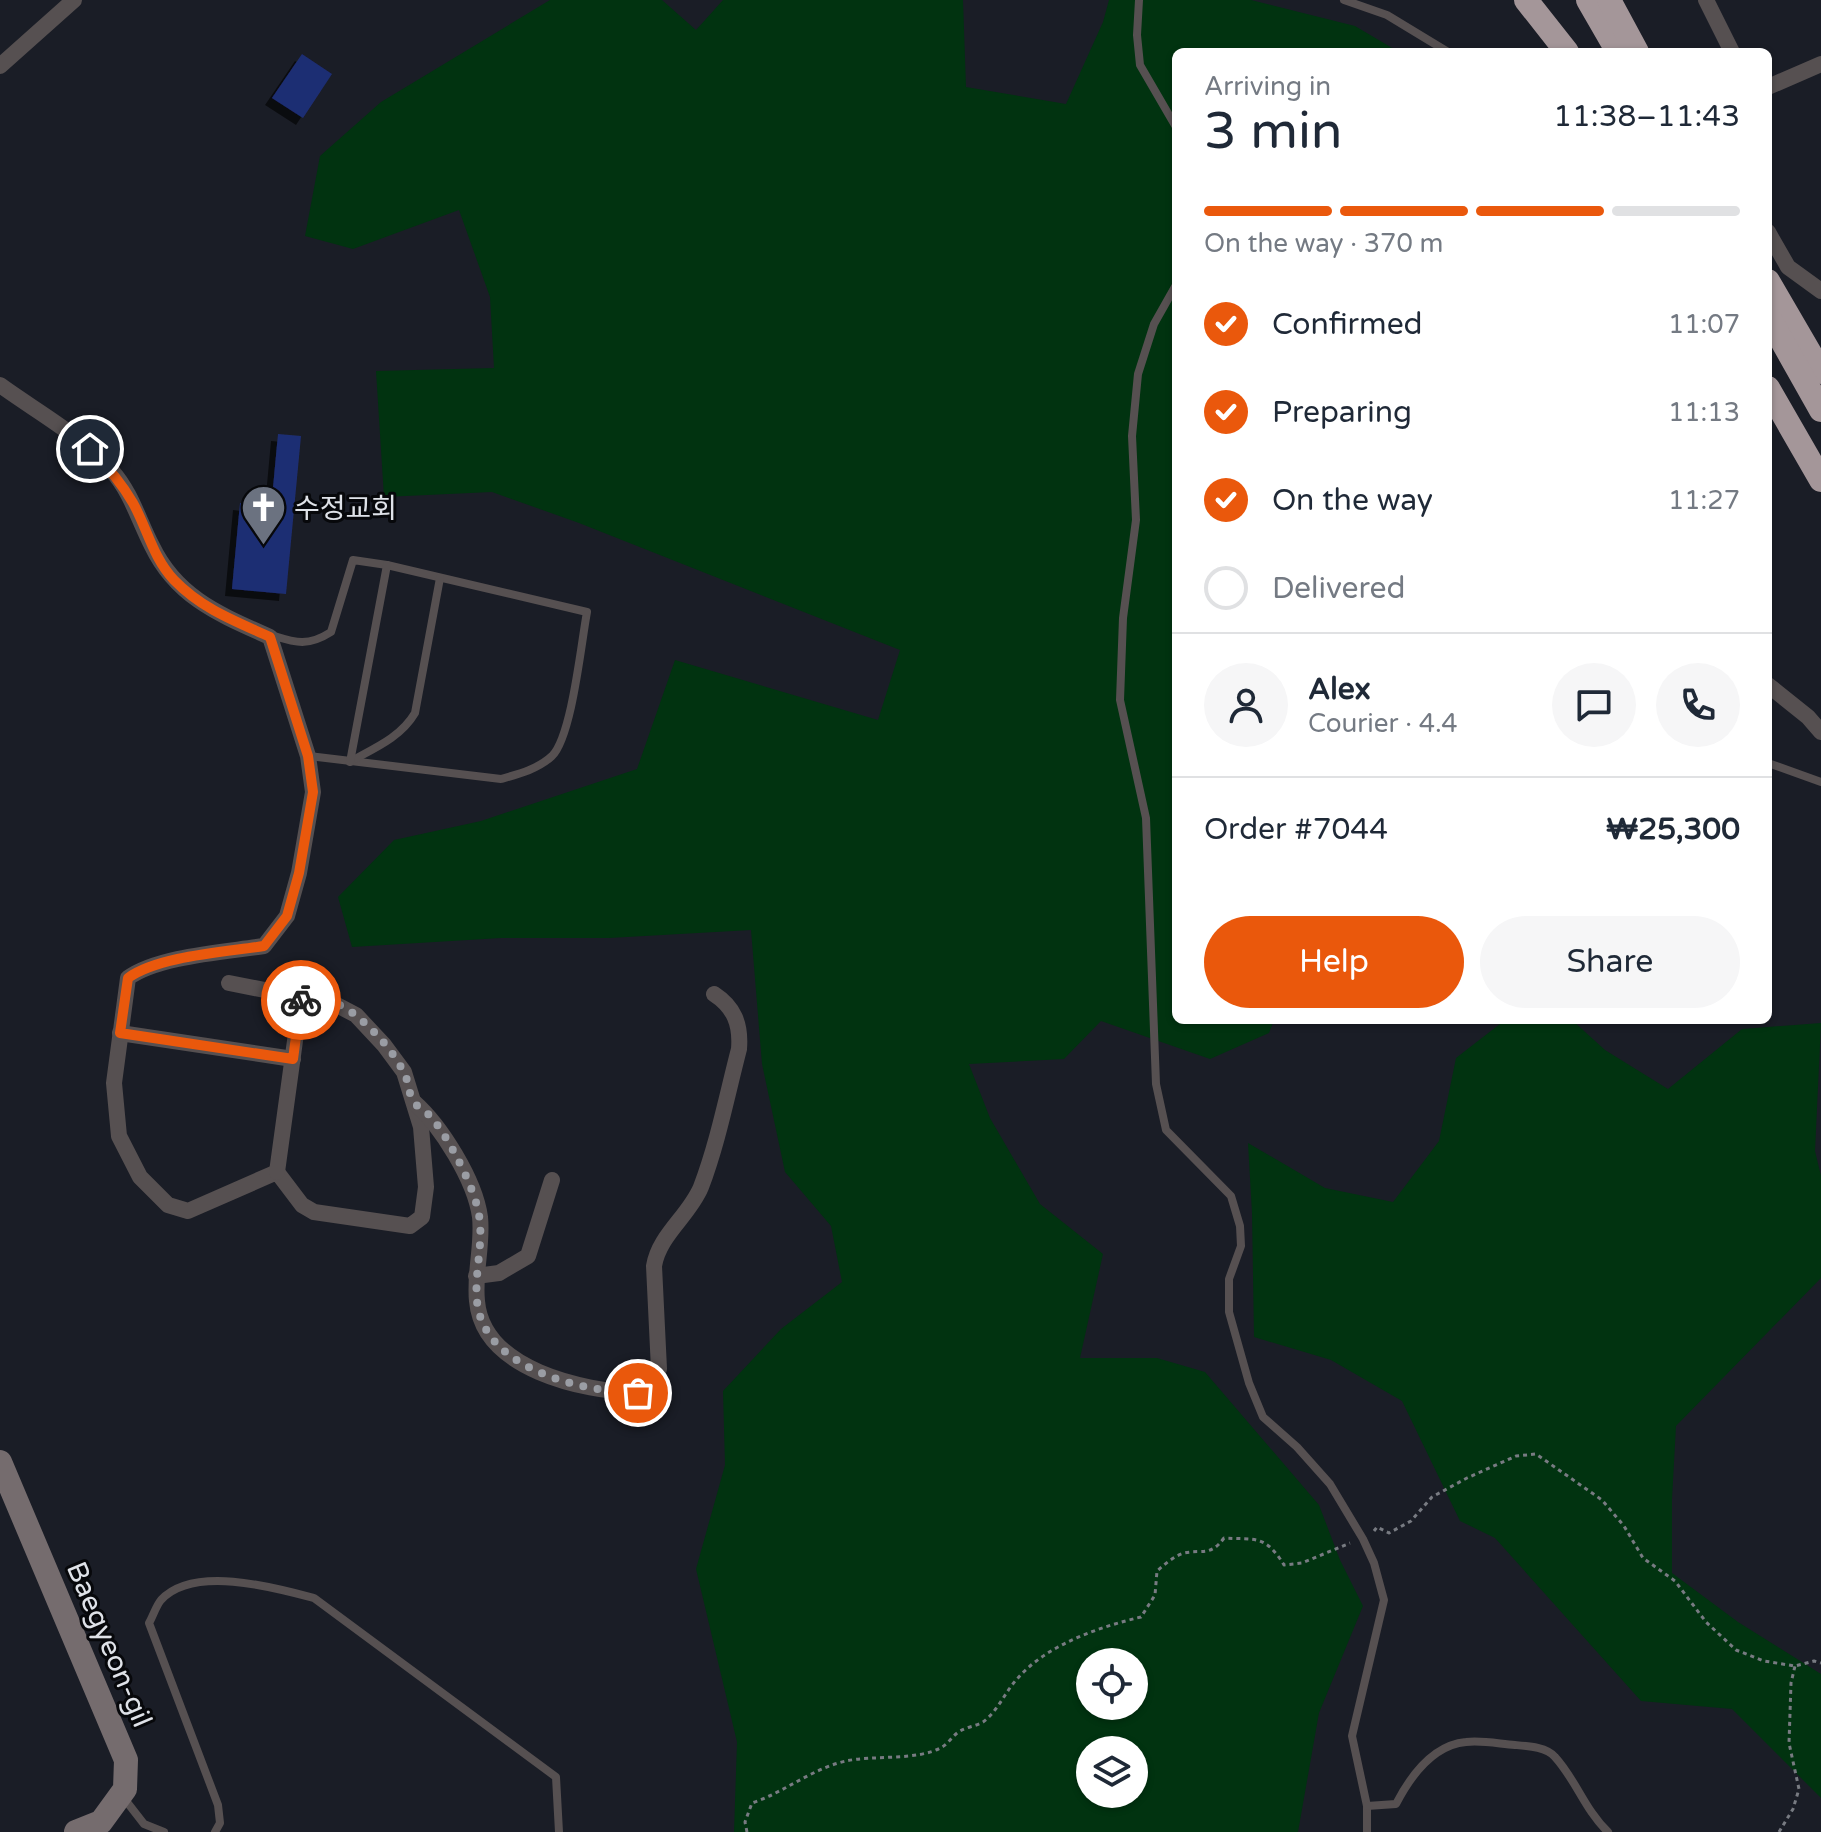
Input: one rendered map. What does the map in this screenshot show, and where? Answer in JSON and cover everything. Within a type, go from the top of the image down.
[{"type":"highway","points":[[1526,0],[1564,48]]},
{"type":"highway","points":[[1545,0],[1573,48]]},
{"type":"highway","points":[[1588,0],[1616,48]]},
{"type":"highway","points":[[1609,0],[1635,48]]},
{"type":"highway","points":[[1772,289],[1816,375],[1821,410]]},
{"type":"highway","points":[[1772,321],[1816,375]]},
{"type":"highway","points":[[1774,397],[1821,480]]},
{"type":"street","points":[[0,66],[74,0]]},
{"type":"street","points":[[1706,0],[1730,48]]},
{"type":"street","points":[[1772,85],[1821,64]]},
{"type":"street","points":[[1772,239],[1788,267],[1821,291]]},
{"type":"street","points":[[0,385],[90,449],[113,472],[134,504],[153,549],[172,578],[199,602],[233,622],[270,637],[308,756],[313,792],[299,873],[287,916],[264,946],[202,955],[140,969],[128,978],[114,1083],[119,1136],[140,1177],[168,1205],[188,1211],[277,1172]]},
{"type":"street","points":[[1772,688],[1808,717],[1821,732]]},
{"type":"street","points":[[229,983],[301,997],[335,1004],[356,1015],[384,1045],[404,1072],[421,1127],[426,1187],[422,1217],[410,1226],[314,1212],[302,1205],[277,1172],[301,997]]},
{"type":"street","points":[[413,1101],[432,1118],[457,1160],[477,1204],[480,1249],[476,1276],[477,1305],[493,1341],[523,1366],[572,1383],[638,1393],[651,1382],[659,1369],[656,1255],[700,1189],[739,1049],[740,1037],[733,1010],[714,994]]},
{"type":"street","points":[[120,1033],[293,1059]]},
{"type":"street","points":[[476,1276],[499,1273],[528,1256],[552,1180]]},
{"type":"street","name":"Baegyeon-gil","points":[[0,1462],[126,1760],[125,1789],[121,1795]]},
{"type":"street","points":[[76,1832],[101,1822],[121,1795]]},
{"type":"lane","points":[[1139,0],[1137,35],[1140,65],[1172,120]]},
{"type":"lane","points":[[1344,0],[1387,15],[1441,48]]},
{"type":"lane","points":[[1172,292],[1154,324],[1138,374],[1132,436],[1136,520],[1123,618],[1120,700],[1146,818],[1156,1084],[1166,1130],[1231,1196],[1240,1226],[1241,1246],[1229,1279],[1229,1312],[1249,1383],[1263,1417],[1297,1447],[1330,1484],[1374,1563],[1384,1600],[1352,1736],[1367,1806],[1367,1832]]},
{"type":"lane","points":[[255,630],[299,643],[318,640],[331,632],[353,560],[387,565],[587,612],[564,737],[552,756],[524,773],[501,779],[308,756]]},
{"type":"lane","points":[[350,762],[387,565]]},
{"type":"lane","points":[[350,762],[391,739],[408,726],[415,713],[440,578]]},
{"type":"lane","points":[[1772,764],[1821,782]]},
{"type":"lane","points":[[215,1832],[220,1823],[218,1805],[149,1623],[160,1601],[179,1586],[198,1580],[282,1589],[314,1598],[556,1777],[559,1832]]},
{"type":"lane","points":[[1367,1806],[1396,1804],[1416,1771],[1441,1750],[1457,1743],[1469,1741],[1533,1746],[1554,1754],[1596,1820],[1608,1832]]},
{"type":"lane","points":[[121,1795],[144,1824],[164,1832]]},
{"type":"path","points":[[747,1832],[745,1822],[752,1803],[773,1796],[809,1773],[846,1761],[926,1753],[943,1747],[958,1731],[983,1721],[1017,1678],[1042,1658],[1077,1637],[1106,1625],[1141,1617],[1155,1595],[1157,1571],[1171,1559],[1186,1553],[1199,1554],[1216,1549],[1224,1538],[1245,1536],[1259,1540],[1276,1552],[1284,1565],[1302,1563],[1363,1539],[1377,1527],[1389,1533],[1411,1521],[1432,1497],[1516,1456],[1536,1454],[1602,1500],[1624,1526],[1643,1558],[1675,1581],[1706,1622],[1736,1650],[1764,1661],[1795,1666],[1814,1661],[1821,1663]]},
{"type":"path","points":[[1779,1832],[1793,1809],[1799,1789],[1789,1743],[1791,1683],[1795,1666]]},
{"type":"green space","points":[[550,0],[662,0],[696,30],[723,0],[963,0],[966,87],[1066,104],[1103,22],[1109,0],[1251,0],[1355,26],[1392,48],[1172,48],[1172,1024],[1272,1024],[1269,1033],[1210,1059],[1101,1021],[1064,1059],[969,1064],[990,1118],[1040,1204],[1103,1254],[1080,1358],[1157,1358],[1205,1372],[1319,1505],[1340,1560],[1363,1606],[1319,1713],[1298,1832],[734,1832],[737,1742],[696,1569],[725,1465],[723,1391],[781,1329],[842,1282],[831,1226],[785,1172],[762,1064],[751,930],[609,938],[501,938],[352,947],[338,897],[394,840],[481,821],[637,769],[675,660],[878,720],[900,650],[579,523],[492,492],[384,497],[376,371],[494,368],[490,297],[459,210],[353,249],[305,236],[320,156],[381,102]]},
{"type":"green space","points":[[1821,1023],[1815,1151],[1821,1176],[1821,1278],[1676,1426],[1672,1573],[1738,1622],[1821,1674],[1821,1798],[1732,1709],[1641,1701],[1495,1538],[1460,1521],[1402,1401],[1331,1360],[1254,1337],[1248,1143],[1325,1188],[1393,1202],[1439,1141],[1456,1058],[1500,1024],[1576,1024],[1605,1050],[1668,1089],[1742,1029]]},
{"type":"building","points":[[302,54],[332,74],[303,118],[272,98]]},
{"type":"building","name":"수정교회","points":[[278,434],[301,436],[286,594],[232,589],[240,503],[256,505],[258,487],[273,488]]},
{"type":"way so far","points":[[301,1000],[301,997],[335,1004],[356,1015],[370,1029],[404,1072],[413,1101],[432,1118],[457,1160],[480,1217],[477,1305],[493,1341],[523,1366],[541,1373],[601,1389],[638,1393]]},
{"type":"place","name":"수정교회","points":[[263,547]]},
{"type":"route","points":[[90,449],[124,488],[153,549],[172,578],[199,602],[233,622],[270,637],[308,756],[313,792],[299,873],[287,916],[264,946],[202,955],[140,969],[128,978],[120,1033],[293,1059],[301,1000]]}]
